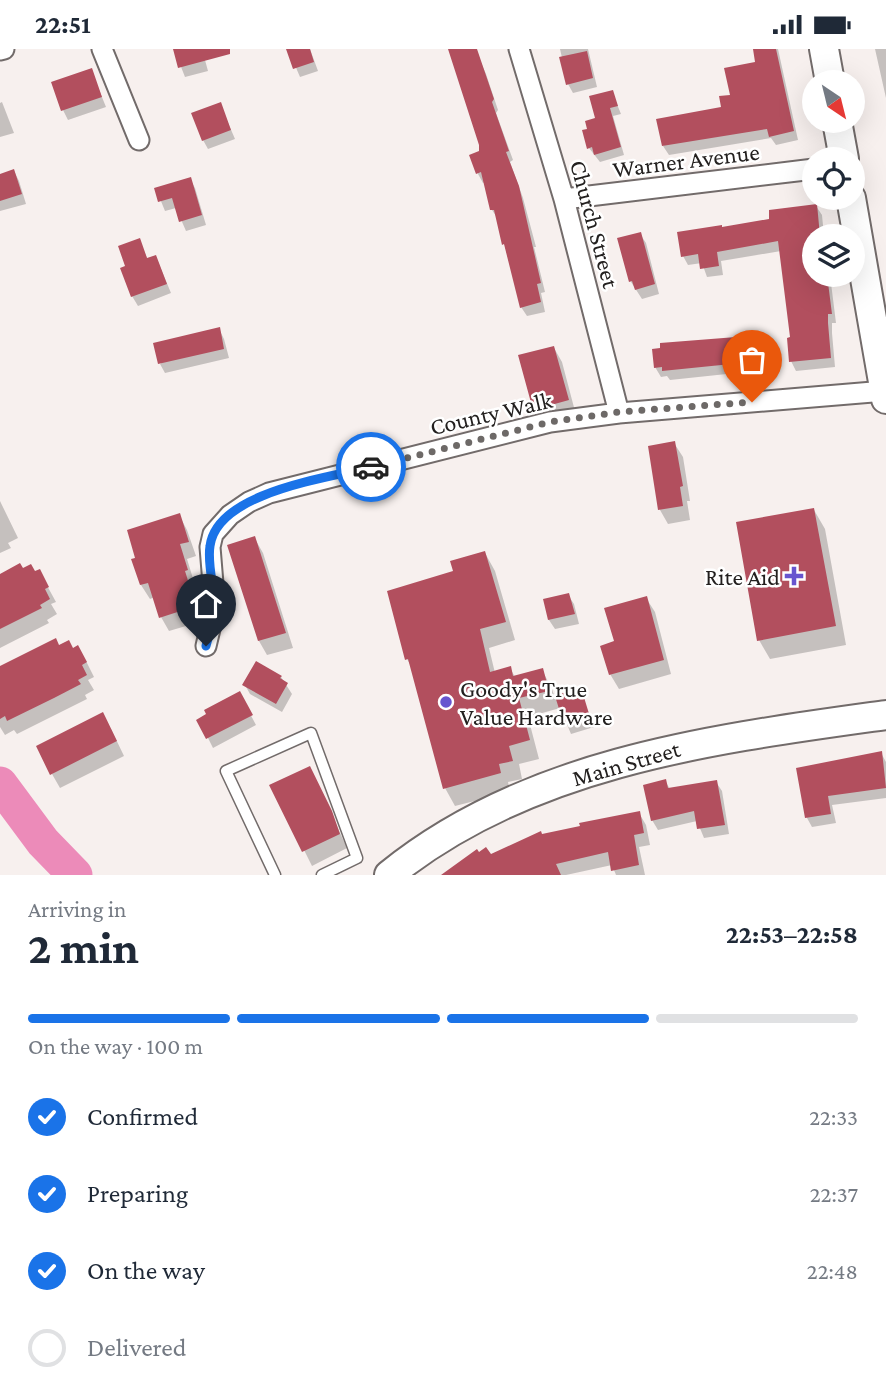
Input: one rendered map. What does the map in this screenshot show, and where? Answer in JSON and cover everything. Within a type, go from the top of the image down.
[{"type":"main road","points":[[824,49],[828,70]]},
{"type":"main road","points":[[853,210],[885,395]]},
{"type":"main road","name":"Main Street","points":[[388,875],[412,855],[450,831],[519,797],[560,781],[690,745],[886,715]]},
{"type":"street","points":[[102,49],[139,140]]},
{"type":"street","name":"Church Street","points":[[519,49],[564,199],[619,412]]},
{"type":"street","name":"Warner Avenue","points":[[564,199],[802,170]]},
{"type":"street","name":"County Walk","points":[[206,646],[215,608],[210,547],[213,534],[230,515],[269,493],[550,422],[619,412],[885,395]]},
{"type":"lane","points":[[275,875],[226,771],[311,733],[357,858],[322,875]]},
{"type":"building","points":[[173,49],[230,49],[230,54],[178,68]]},
{"type":"building","points":[[286,49],[310,49],[314,62],[293,69]]},
{"type":"building","points":[[448,49],[477,49],[509,151],[506,152],[519,186],[541,283],[537,284],[541,302],[520,308],[494,210],[490,210],[481,172],[476,174],[469,155],[479,151],[479,145]]},
{"type":"building","points":[[753,49],[776,49],[794,131],[769,137],[767,129],[662,146],[656,119],[721,107],[719,96],[730,95],[724,68],[755,62]]},
{"type":"building","points":[[587,51],[593,78],[566,85],[559,57]]},
{"type":"building","points":[[92,68],[102,97],[61,111],[51,82]]},
{"type":"building","points":[[613,90],[618,106],[610,108],[621,147],[594,155],[592,147],[587,149],[582,130],[587,129],[585,121],[595,118],[589,96]]},
{"type":"building","points":[[221,102],[231,130],[202,141],[191,113]]},
{"type":"building","points":[[14,169],[22,194],[0,201],[0,174]]},
{"type":"building","points":[[191,177],[202,215],[179,222],[172,198],[158,202],[154,188]]},
{"type":"building","points":[[802,206],[802,210],[818,210],[819,224],[802,224],[802,287],[829,287],[832,314],[828,314],[831,358],[789,362],[787,338],[790,337],[778,241],[717,252],[719,266],[700,269],[698,254],[681,257],[677,232],[769,219],[769,210]]},
{"type":"building","points":[[641,232],[655,284],[635,290],[632,281],[629,282],[617,238]]},
{"type":"building","points":[[140,238],[147,258],[156,255],[167,284],[131,297],[120,268],[125,266],[118,246]]},
{"type":"building","points":[[220,327],[224,349],[158,364],[153,343]]},
{"type":"building","points":[[749,336],[751,362],[662,371],[662,367],[654,368],[652,349],[660,348],[660,343]]},
{"type":"building","points":[[554,346],[569,400],[533,410],[518,355]]},
{"type":"building","points":[[675,441],[683,486],[680,487],[683,506],[658,510],[648,446]]},
{"type":"building","points":[[814,508],[836,626],[757,641],[736,522]]},
{"type":"building","points":[[180,513],[189,542],[180,544],[196,606],[159,618],[148,583],[140,585],[131,559],[135,558],[127,530]]},
{"type":"building","points":[[255,536],[286,633],[258,641],[227,545]]},
{"type":"building","points":[[485,551],[506,622],[480,629],[490,672],[511,666],[513,676],[543,668],[549,691],[519,698],[530,740],[509,746],[513,761],[499,764],[501,773],[443,789],[387,591],[453,571],[450,561]]},
{"type":"building","points":[[20,563],[23,568],[31,564],[35,571],[40,569],[49,587],[45,589],[50,599],[40,605],[42,608],[0,629],[0,574]]},
{"type":"building","points":[[569,593],[575,614],[548,620],[543,599]]},
{"type":"building","points":[[647,596],[664,660],[609,675],[600,646],[614,641],[604,608]]},
{"type":"building","points":[[56,638],[59,645],[69,640],[73,648],[78,645],[87,662],[82,665],[87,675],[78,680],[81,684],[7,721],[5,716],[0,719],[0,666]]},
{"type":"building","points":[[256,661],[282,676],[280,678],[288,683],[276,704],[242,685]]},
{"type":"building","points":[[240,691],[253,715],[206,739],[196,720],[206,714],[204,710]]},
{"type":"building","points":[[569,691],[571,698],[583,694],[590,717],[564,725],[555,696]]},
{"type":"building","points":[[103,712],[117,741],[50,775],[36,746]]},
{"type":"building","points":[[882,751],[886,788],[828,796],[831,814],[805,818],[796,768]]},
{"type":"building","points":[[310,766],[340,834],[302,852],[269,785]]},
{"type":"building","points":[[666,779],[668,788],[717,780],[725,825],[697,829],[694,811],[651,821],[643,785]]},
{"type":"building","points":[[640,811],[644,833],[634,835],[639,865],[611,871],[608,852],[556,864],[561,875],[441,875],[477,849],[479,852],[486,847],[491,854],[541,831],[542,834],[580,826],[579,823]]},
{"type":"waterway","points":[[0,784],[43,842],[75,875]]},
{"type":"way so far","points":[[371,467],[550,422],[619,412],[752,402]]},
{"type":"place","name":"Rite Aid","points":[[794,576]]},
{"type":"place","name":"Goody's True Value Hardware","points":[[446,702]]},
{"type":"route","points":[[206,646],[215,608],[210,547],[213,534],[220,524],[249,502],[269,493],[371,467]]}]
